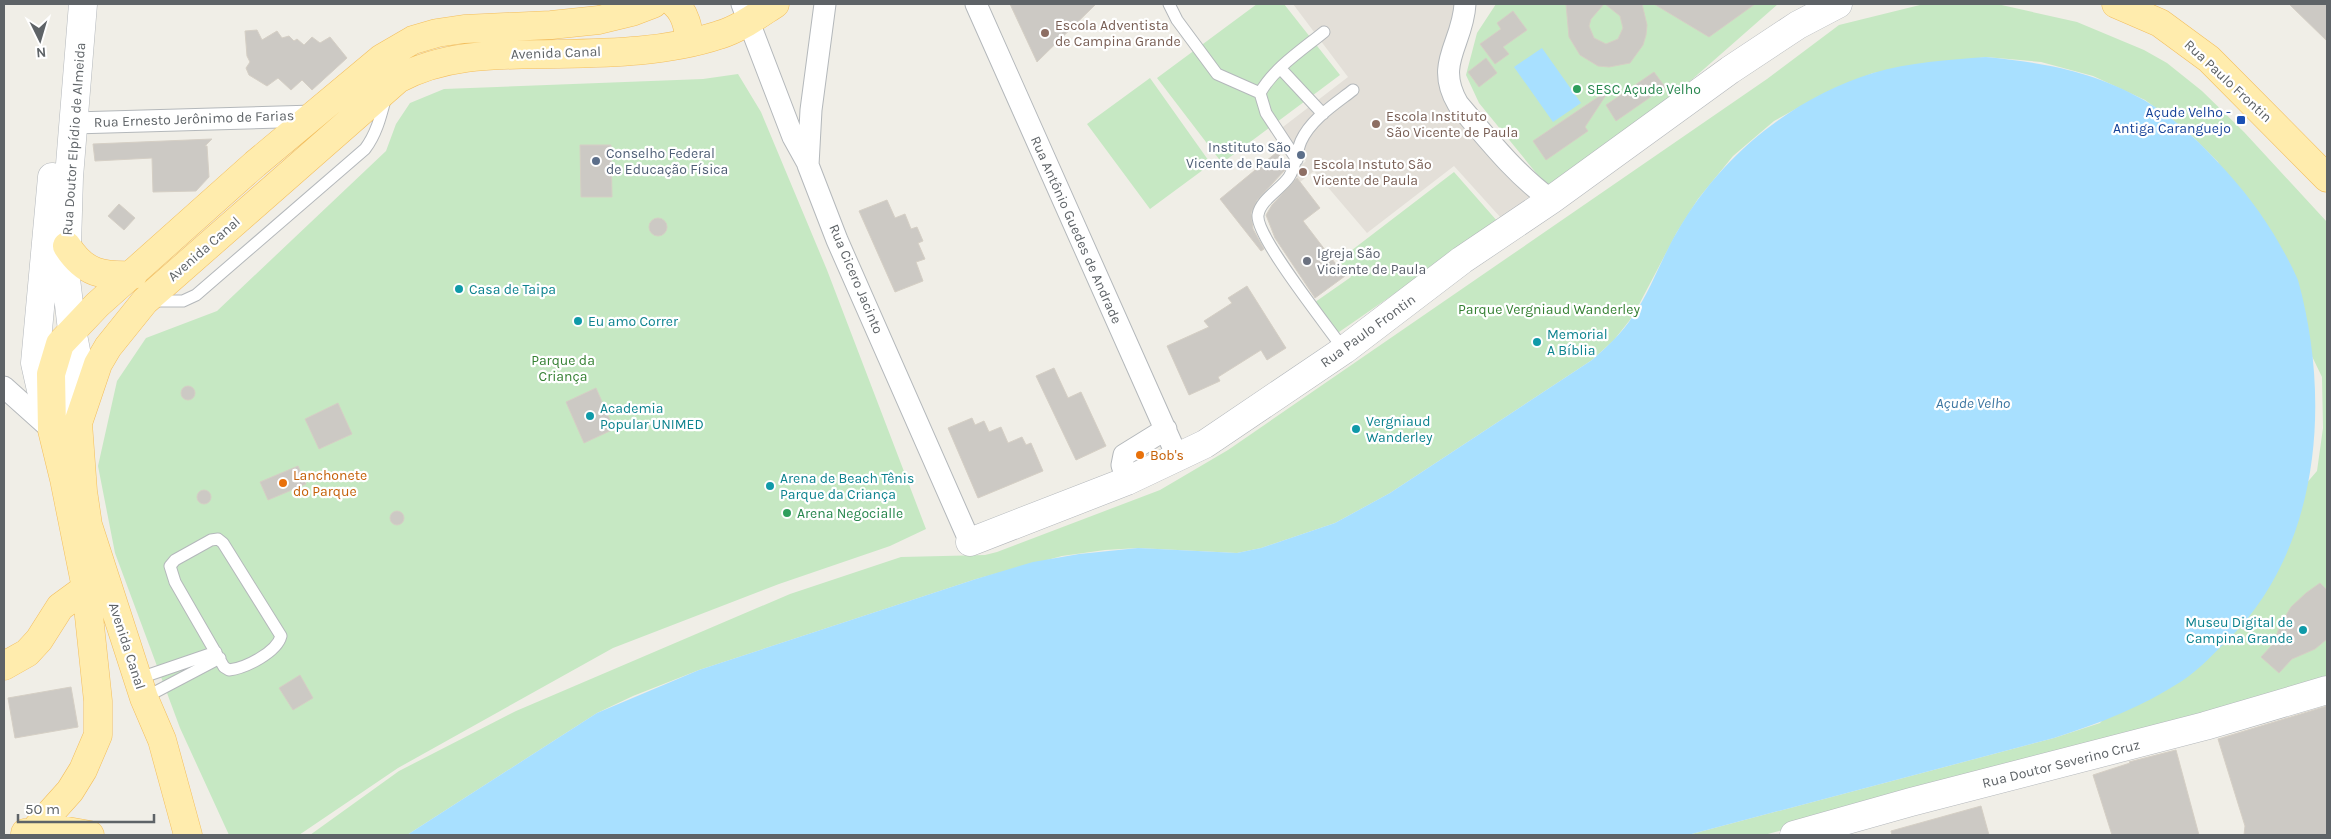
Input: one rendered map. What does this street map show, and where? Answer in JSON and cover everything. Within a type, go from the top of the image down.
[{"type":"main road","name":"Rua Doutor Elpídio de Almeida","points":[[51,417],[41,390],[35,363],[65,4]]},
{"type":"main road","name":"Rua Doutor Elpídio de Almeida","points":[[78,423],[78,361],[66,279],[69,177],[82,4]]},
{"type":"main road","name":"Avenida Canal","points":[[27,833],[70,791],[83,770],[98,736],[98,701],[86,588],[51,417],[50,374],[60,344],[97,305],[133,275],[255,164],[382,58],[413,40],[437,33],[464,29],[524,27],[599,20],[632,12],[653,4]]},
{"type":"main road","points":[[675,4],[682,10],[690,42]]},
{"type":"main road","name":"Avenida Canal","points":[[188,835],[162,740],[141,689],[88,526],[83,491],[78,423],[98,364],[108,347],[145,302],[193,257],[388,88],[409,73],[429,64],[452,59],[494,55],[631,50],[690,42],[720,35],[745,12],[775,4]]},
{"type":"main road","name":"Rua Paulo Frontin","points":[[970,542],[1127,481],[1205,444],[1344,350],[1462,260],[1552,200],[1730,70],[1798,25],[1838,4]]},
{"type":"main road","name":"Rua Paulo Frontin","points":[[2116,4],[2160,23],[2209,59],[2327,178]]},
{"type":"main road","points":[[68,246],[77,261],[92,271],[113,275],[133,275]]},
{"type":"main road","points":[[4,666],[28,653],[39,640],[60,607],[86,588]]},
{"type":"main road","name":"Rua Doutor Severino Cruz","points":[[1794,835],[1911,802],[2205,726],[2327,690]]},
{"type":"main road","points":[[27,833],[56,829],[90,835]]},
{"type":"street","name":"Rua Cicero Jacinto","points":[[824,4],[812,100],[808,165],[837,240],[970,542]]},
{"type":"street","name":"Rua Antônio Guedes de Andrade","points":[[976,4],[1177,456]]},
{"type":"street","points":[[1465,4],[1447,70],[1452,94],[1458,104],[1510,164],[1535,188],[1552,200]]},
{"type":"street","points":[[745,12],[793,138],[808,165]]},
{"type":"street","name":"Rua Ernesto Jerônimo de Farias","points":[[74,122],[314,116]]},
{"type":"street","points":[[4,387],[51,417]]},
{"type":"street","points":[[1127,481],[1122,465],[1124,455],[1166,429]]},
{"type":"lane","points":[[1169,4],[1177,20],[1217,74],[1260,93]]},
{"type":"lane","points":[[1297,160],[1266,113],[1260,93],[1264,85],[1280,68],[1324,32]]},
{"type":"lane","points":[[1280,68],[1323,114]]},
{"type":"lane","points":[[1344,350],[1292,280],[1260,228],[1257,216],[1261,208],[1289,176],[1297,160],[1302,141],[1323,114],[1353,90]]},
{"type":"lane","points":[[218,539],[223,543],[281,636],[274,649],[234,669],[229,670],[224,667],[218,655],[175,582],[170,566],[175,560],[211,540],[218,539]]},
{"type":"lane","points":[[141,689],[218,655]]},
{"type":"lane","points":[[141,689],[218,655]]},
{"type":"shaded area","name":"Escola Instituto São Vicente de Paula","points":[[1293,4],[1466,4],[1446,84],[1534,195],[1501,218],[1454,166],[1367,233],[1314,171],[1300,182],[1293,173],[1306,161],[1279,130],[1348,77]]},
{"type":"green space","points":[[1257,4],[1284,4],[1340,75],[1222,163],[1157,78]]},
{"type":"green space","name":"SESC Açude Velho","points":[[1496,4],[1778,4],[1655,112],[1550,190],[1479,103],[1466,75],[1477,33]]},
{"type":"green space","name":"Parque Vergniaud Wanderley","points":[[1924,4],[1997,4],[2077,22],[2144,50],[2167,63],[2202,91],[2244,132],[2327,222],[2327,682],[1764,835],[1688,835],[2054,738],[2100,723],[2317,471],[2323,428],[2322,377],[2218,162],[2185,129],[2145,100],[2093,76],[2041,62],[1986,57],[1873,73],[1821,95],[1774,121],[1733,156],[1698,199],[1677,232],[1633,316],[1614,340],[1592,360],[1390,493],[1335,523],[1261,548],[1237,553],[1138,548],[1105,550],[1062,556],[976,579],[699,670],[633,696],[597,713],[407,835],[310,835],[399,771],[516,711],[790,594],[901,557],[985,555],[997,552],[1160,490],[1228,450],[1767,79],[1839,25]]},
{"type":"green space","name":"Parque da Criança","points":[[738,74],[761,112],[827,270],[926,529],[890,546],[779,584],[613,648],[398,768],[299,835],[229,835],[180,728],[115,553],[98,466],[117,381],[146,338],[217,311],[386,151],[396,124],[410,103],[444,89],[703,79]]},
{"type":"green space","points":[[1150,78],[1211,164],[1150,209],[1087,124]]},
{"type":"green space","points":[[1454,172],[1498,222],[1329,339],[1308,307],[1351,277],[1339,260]]},
{"type":"water","points":[[1542,48],[1581,103],[1553,122],[1514,67]]},
{"type":"water","name":"Açude Velho","points":[[1986,57],[2048,65],[2105,81],[2144,100],[2167,115],[2208,152],[2248,197],[2267,223],[2298,280],[2308,326],[2314,373],[2315,421],[2310,469],[2300,516],[2284,560],[2260,601],[2230,638],[2188,677],[2136,707],[2054,738],[1688,835],[407,835],[597,713],[699,670],[1033,562],[1079,554],[1138,548],[1237,553],[1261,548],[1335,523],[1390,493],[1598,355],[1619,334],[1633,316],[1677,232],[1694,205],[1714,179],[1760,134],[1786,115],[1813,98],[1873,73],[1943,60]]},
{"type":"building","name":"Escola Adventista de Campina Grande","points":[[1010,4],[1096,4],[1037,62]]},
{"type":"building","points":[[1566,4],[1604,4],[1591,19],[1589,26],[1594,38],[1606,44],[1618,39],[1623,28],[1620,16],[1605,4],[1642,4],[1647,25],[1643,45],[1630,63],[1609,67],[1598,66],[1580,55],[1569,37]]},
{"type":"building","points":[[1654,4],[1755,4],[1709,37]]},
{"type":"building","points":[[2289,4],[2327,4],[2327,41]]},
{"type":"building","points":[[1513,11],[1527,30],[1503,47],[1509,54],[1495,64],[1480,44],[1501,29],[1497,23]]},
{"type":"building","points":[[257,30],[262,40],[277,31],[282,38],[289,36],[294,41],[297,39],[304,45],[312,37],[320,43],[330,37],[347,58],[312,90],[302,80],[291,90],[278,78],[267,86],[249,75],[246,68],[250,62],[247,56],[245,31]]},
{"type":"building","points":[[1486,58],[1497,73],[1479,87],[1468,72]]},
{"type":"building","points":[[1654,72],[1665,87],[1616,121],[1606,105]]},
{"type":"building","points":[[1610,89],[1585,127],[1588,131],[1546,160],[1533,141]]},
{"type":"building","points":[[212,139],[205,146],[207,146],[209,177],[196,191],[153,192],[152,158],[95,161],[93,144]]},
{"type":"building","name":"Conselho Federal de Educação Física","points":[[580,145],[611,145],[612,197],[581,197]]},
{"type":"building","points":[[1277,152],[1286,165],[1285,170],[1257,200],[1251,213],[1253,229],[1264,249],[1261,251],[1220,199]]},
{"type":"building","points":[[1297,178],[1320,208],[1303,221],[1345,276],[1315,298],[1275,238],[1266,215],[1272,205]]},
{"type":"building","points":[[887,200],[895,218],[905,214],[911,229],[917,227],[923,241],[918,243],[925,259],[916,262],[923,281],[895,292],[859,211]]},
{"type":"building","points":[[119,204],[135,218],[124,230],[108,216]]},
{"type":"building","points":[[658,218],[664,221],[667,227],[664,233],[658,236],[652,233],[649,227],[652,221]]},
{"type":"building","points":[[1247,286],[1286,348],[1267,360],[1261,350],[1218,377],[1220,381],[1189,395],[1167,346],[1209,327],[1204,321],[1232,303],[1228,298]]},
{"type":"building","points":[[1054,368],[1068,398],[1081,392],[1106,446],[1076,460],[1036,376]]},
{"type":"building","points":[[185,386],[191,386],[195,393],[191,400],[185,400],[181,396],[181,390]]},
{"type":"building","name":"Academia Popular UNIMED","points":[[596,388],[614,429],[584,443],[566,402]]},
{"type":"building","points":[[338,403],[352,434],[319,449],[305,419]]},
{"type":"building","points":[[972,418],[975,425],[984,421],[989,432],[1001,427],[1008,443],[1022,437],[1026,445],[1031,443],[1043,471],[978,498],[948,428]]},
{"type":"building","name":"Lanchonete do Parque","points":[[298,466],[306,484],[268,500],[260,482]]},
{"type":"building","points":[[201,490],[207,490],[211,497],[207,504],[201,504],[197,500],[197,494]]},
{"type":"building","points":[[394,511],[400,511],[404,518],[400,525],[394,525],[390,521],[390,515]]},
{"type":"building","name":"Museu Digital de Campina Grande","points":[[2320,583],[2327,590],[2327,639],[2315,649],[2292,659],[2279,673],[2261,657],[2274,643],[2280,625],[2291,607]]},
{"type":"building","points":[[300,675],[313,698],[293,710],[279,688]]},
{"type":"building","points":[[71,687],[78,727],[15,738],[8,698]]},
{"type":"building","points":[[2327,706],[2327,835],[2244,835],[2245,826],[2218,739]]},
{"type":"building","points":[[2176,750],[2199,835],[2112,835],[2093,775],[2129,762]]},
{"type":"building","points":[[1981,806],[1989,835],[1892,835],[1891,831]]},
{"type":"place","name":"Escola Adventista de Campina Grande","points":[[1045,33]]},
{"type":"place","name":"SESC Açude Velho","points":[[1577,89]]},
{"type":"place","name":"Açude Velho - Antiga Caranguejo","points":[[2241,120]]},
{"type":"place","name":"Escola Instituto São Vicente de Paula","points":[[1376,124]]},
{"type":"place","name":"Instituto São Vicente de Paula","points":[[1301,155]]},
{"type":"place","name":"Conselho Federal de Educação Física","points":[[596,161]]},
{"type":"place","name":"Escola Instuto São Vicente de Paula","points":[[1303,172]]},
{"type":"place","name":"Igreja São Viciente de Paula","points":[[1307,261]]},
{"type":"place","name":"Casa de Taipa","points":[[459,289]]},
{"type":"place","name":"Eu amo Correr","points":[[578,321]]},
{"type":"place","name":"Memorial A Bíblia","points":[[1537,342]]},
{"type":"place","name":"Academia Popular UNIMED","points":[[590,416]]},
{"type":"place","name":"Vergniaud Wanderley","points":[[1356,429]]},
{"type":"place","name":"Bob's","points":[[1140,455]]},
{"type":"place","name":"Lanchonete do Parque","points":[[283,483]]},
{"type":"place","name":"Arena de Beach Tênis Parque da Criança","points":[[770,486]]},
{"type":"place","name":"Arena Negocialle","points":[[787,513]]},
{"type":"place","name":"Museu Digital de Campina Grande","points":[[2303,630]]}]
